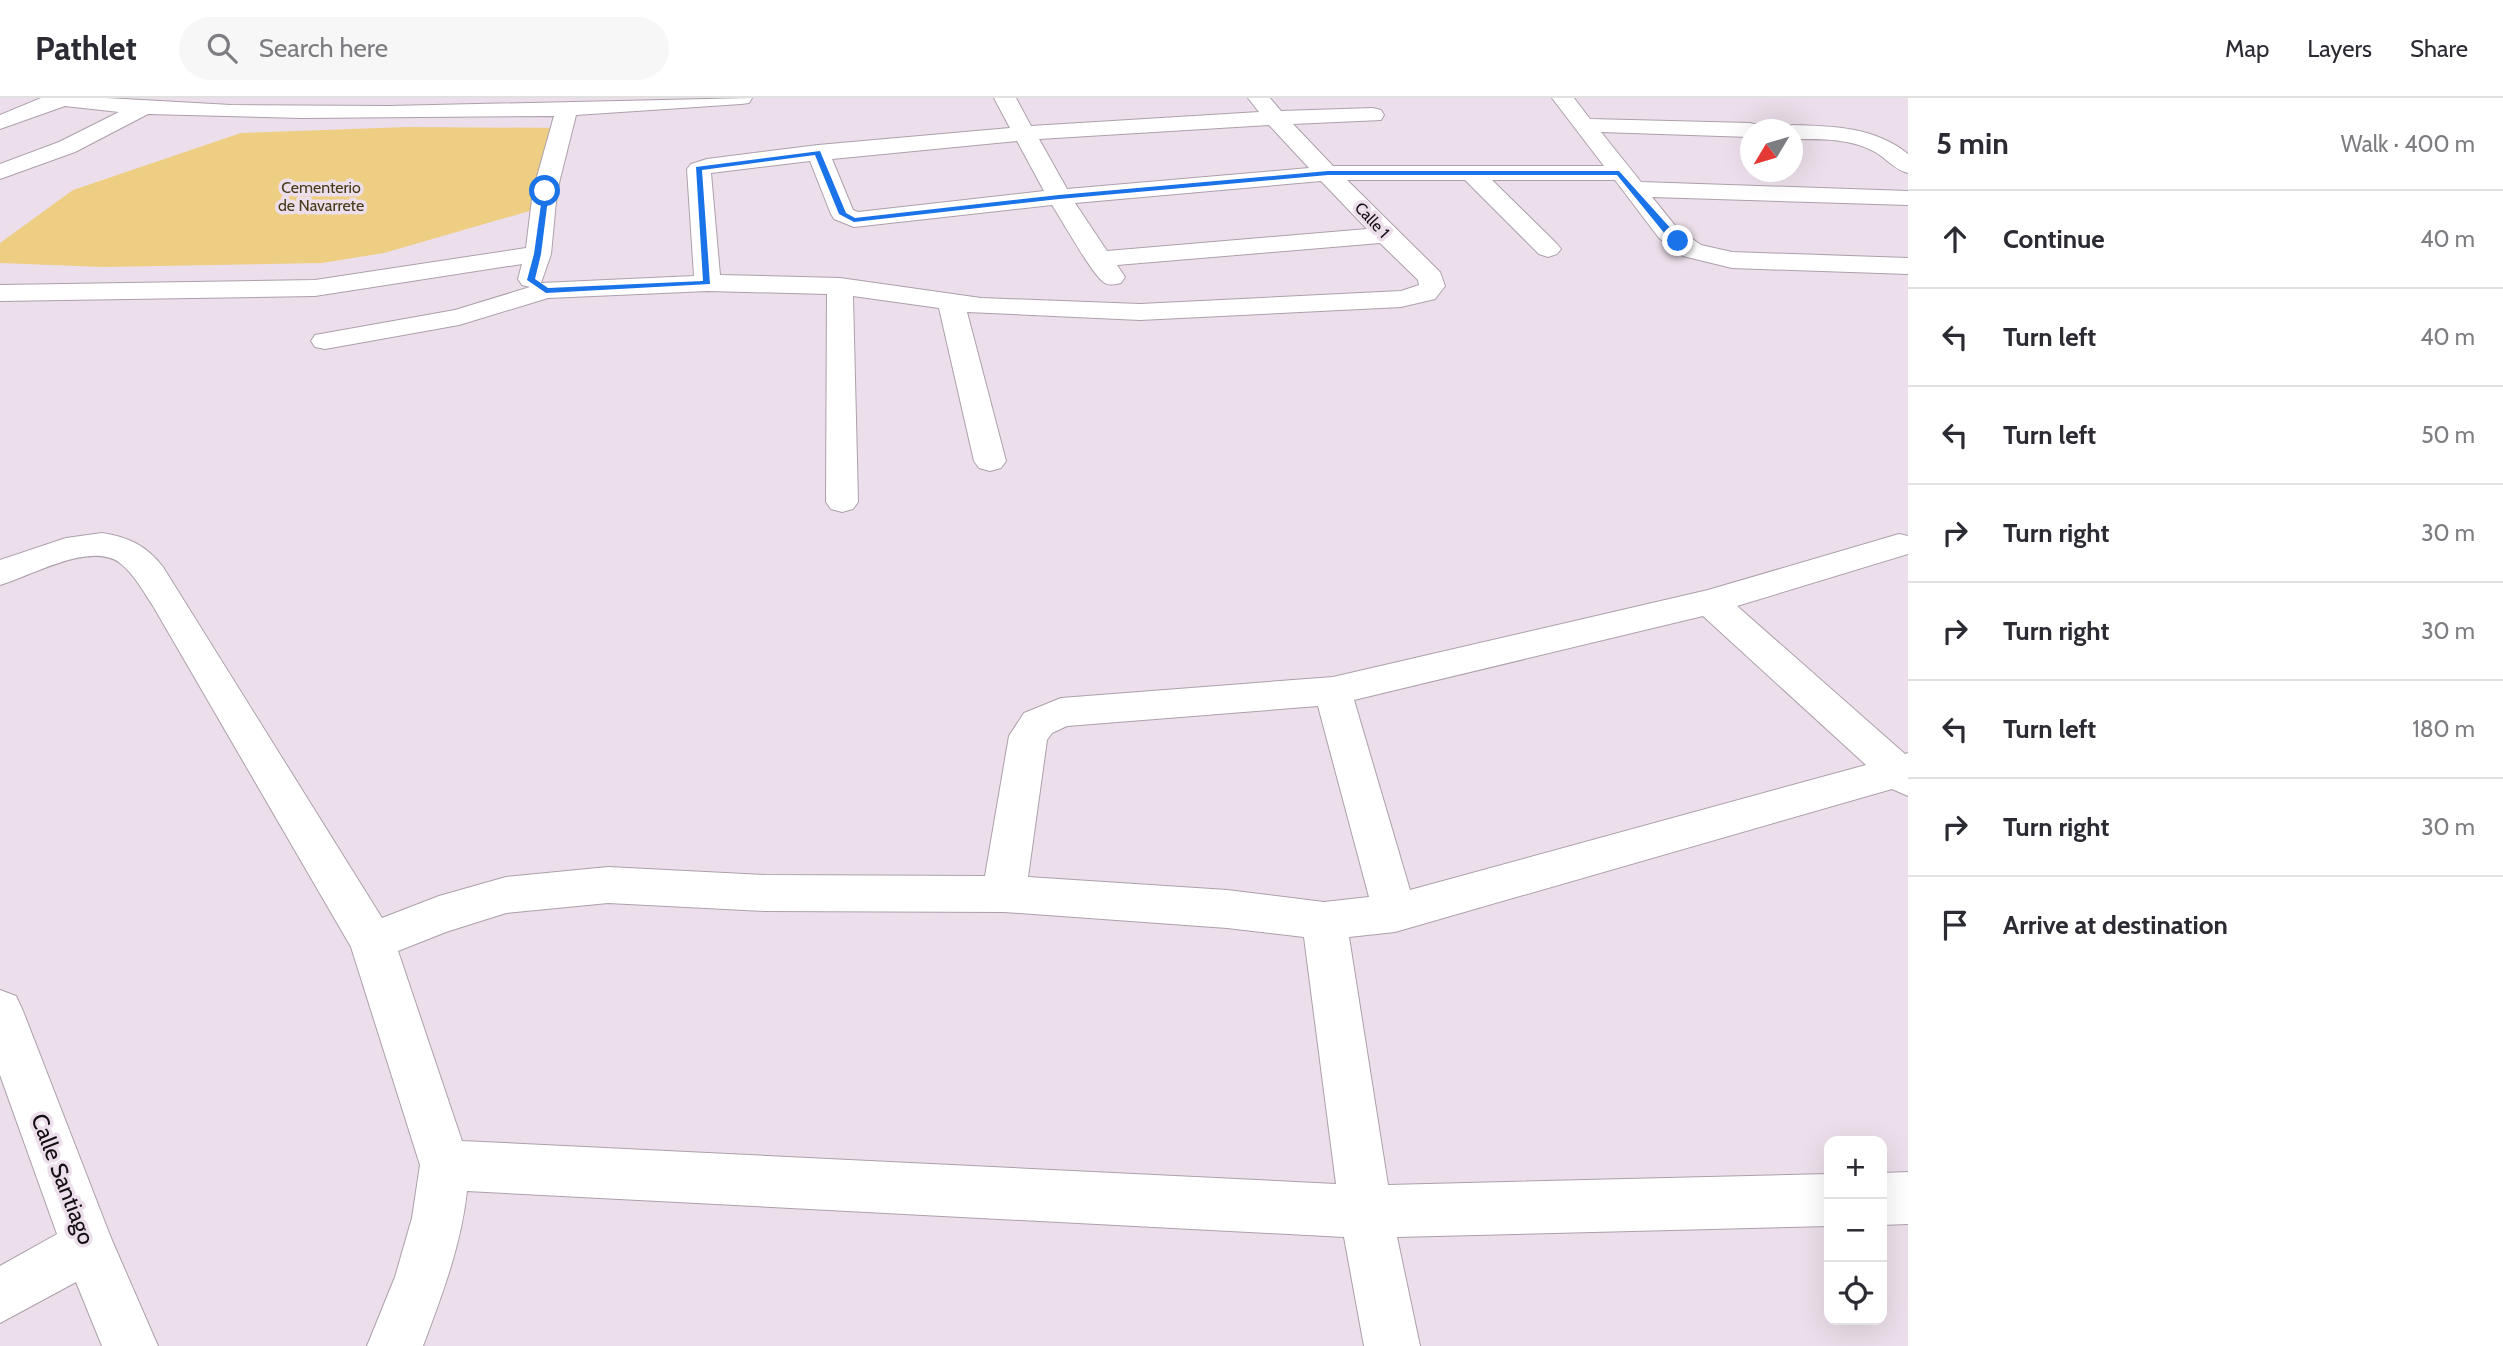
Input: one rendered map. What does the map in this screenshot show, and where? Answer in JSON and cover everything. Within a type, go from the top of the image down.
[{"type":"street","points":[[243,112],[282,98]]},
{"type":"street","points":[[0,122],[61,99],[144,108],[243,112],[452,113],[741,98]]},
{"type":"street","points":[[1006,98],[1059,197],[1098,259],[1140,312]]},
{"type":"street","name":"Calle 1","points":[[1140,312],[1401,299],[1426,293],[1432,286],[1431,278],[1273,117],[1259,98]]},
{"type":"street","points":[[1563,98],[1668,233],[1692,251],[1716,258],[1908,266]]},
{"type":"street","points":[[0,172],[67,147],[144,108]]},
{"type":"street","points":[[546,290],[531,280],[538,254],[545,191],[567,109]]},
{"type":"street","points":[[708,283],[699,169],[818,152],[1026,131],[1273,117],[1373,115]]},
{"type":"street","points":[[1585,125],[1740,130]]},
{"type":"street","points":[[1803,132],[1839,133],[1872,140],[1893,151],[1908,166]]},
{"type":"street","points":[[818,152],[843,214],[854,220],[1059,197],[1328,173],[1471,173],[1908,198]]},
{"type":"street","points":[[1471,173],[1548,249]]},
{"type":"street","points":[[1098,259],[1387,235]]},
{"type":"street","points":[[0,293],[315,288],[538,254]]},
{"type":"street","points":[[324,341],[459,317],[546,290],[708,283],[840,286],[951,303],[1140,312]]},
{"type":"street","points":[[840,286],[842,502]]},
{"type":"street","points":[[951,303],[990,461]]},
{"type":"street","points":[[0,573],[72,548],[103,544],[129,551],[148,571],[167,600],[373,941],[445,1165],[438,1218],[422,1277],[395,1346]]},
{"type":"street","points":[[1003,894],[1028,736],[1038,723],[1061,712],[1333,691],[1710,602],[1899,545]]},
{"type":"street","points":[[1710,602],[1905,774]]},
{"type":"street","points":[[1333,691],[1395,913]]},
{"type":"street","points":[[373,941],[439,915],[506,895],[608,885],[765,893],[1003,894],[1227,909],[1324,921],[1395,913],[1905,774]]},
{"type":"street","points":[[1324,921],[1366,1212],[1392,1346]]},
{"type":"street","name":"Calle Santiago","points":[[0,1011],[88,1245],[130,1346]]},
{"type":"street","points":[[445,1165],[1366,1212],[1824,1200]]},
{"type":"street","points":[[1887,1199],[1908,1198]]},
{"type":"street","points":[[0,1296],[88,1245]]},
{"type":"green space","name":"Cementerio de Navarrete","points":[[407,127],[569,128],[557,203],[384,253],[322,263],[103,267],[0,263],[0,243],[73,190],[241,133]]},
{"type":"route","points":[[545,191],[538,254],[531,280],[546,290],[708,283],[699,169],[818,152],[843,214],[854,220],[1059,197],[1328,173],[1619,173],[1634,188],[1668,233],[1678,241]]}]
